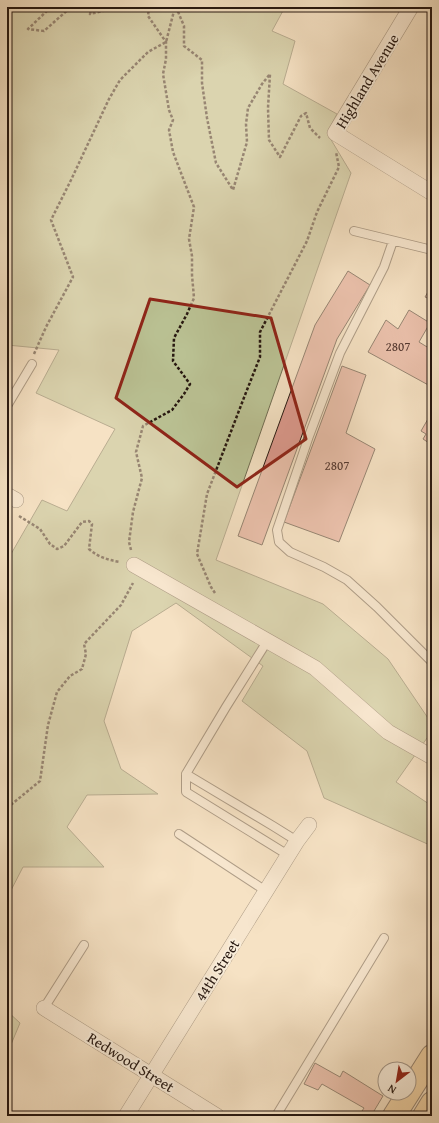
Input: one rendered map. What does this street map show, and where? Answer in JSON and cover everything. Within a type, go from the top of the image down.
[{"type":"main road","points":[[394,1116],[432,1056]]},
{"type":"main road","points":[[424,1116],[432,1103]]},
{"type":"street","name":"Highland Avenue","points":[[329,137],[411,7]]},
{"type":"street","points":[[329,137],[432,193]]},
{"type":"street","points":[[134,565],[315,668],[388,732],[432,757]]},
{"type":"street","name":"44th Street","points":[[126,1116],[308,825]]},
{"type":"street","name":"Redwood Street","points":[[44,1008],[218,1116]]},
{"type":"lane","points":[[354,231],[432,250]]},
{"type":"lane","points":[[393,241],[384,267],[340,353],[277,530],[279,542],[290,552],[324,567],[347,580],[432,662]]},
{"type":"lane","points":[[7,406],[10,394],[32,364]]},
{"type":"lane","points":[[268,640],[186,774],[186,792],[288,855]]},
{"type":"lane","points":[[186,774],[297,841]]},
{"type":"lane","points":[[179,834],[266,891]]},
{"type":"lane","points":[[276,1116],[384,938]]},
{"type":"lane","points":[[44,1008],[84,944]]},
{"type":"path","points":[[51,7],[28,28],[44,31],[71,7]]},
{"type":"path","points":[[92,7],[90,14],[104,11],[108,7]]},
{"type":"path","points":[[149,7],[148,16],[166,42]]},
{"type":"path","points":[[7,808],[40,781],[48,725],[57,692],[70,676],[82,669],[86,654],[84,644],[121,605],[132,584],[134,565],[129,542],[142,478],[136,452],[143,426],[172,410],[190,384],[173,361],[174,338],[194,298],[192,256],[189,239],[194,207],[173,152],[169,130],[173,120],[169,110],[163,74],[166,59],[166,42],[176,7]]},
{"type":"path","points":[[176,7],[184,26],[184,46],[202,60],[202,83],[216,163],[233,190],[247,142],[246,124],[248,108],[262,84],[270,74],[268,108],[269,140],[280,157],[302,116],[306,113],[310,128],[329,137]]},
{"type":"path","points":[[32,364],[34,352],[73,276],[50,220],[71,180],[109,99],[120,80],[148,52],[166,42]]},
{"type":"path","points":[[220,599],[211,587],[197,554],[207,494],[260,358],[260,332],[307,242],[317,212],[339,167],[337,153],[332,149]]},
{"type":"path","points":[[12,502],[40,529],[50,544],[57,549],[64,546],[82,522],[89,521],[92,524],[89,549],[98,556],[110,561],[134,565]]},
{"type":"highlighted area","points":[[150,299],[271,318],[306,439],[237,487],[116,398]]},
{"type":"green space","points":[[7,7],[285,7],[272,31],[295,41],[283,84],[337,114],[327,133],[351,173],[216,560],[323,604],[388,659],[432,724],[432,731],[396,782],[432,806],[432,846],[324,798],[307,751],[242,701],[263,666],[176,603],[132,631],[104,721],[121,769],[158,794],[87,795],[67,827],[104,867],[23,867],[7,898],[7,561],[42,500],[67,511],[115,429],[36,393],[59,350],[7,345]]},
{"type":"green space","points":[[7,1011],[20,1023],[7,1054]]},
{"type":"building","points":[[348,271],[370,285],[337,339],[262,545],[238,536],[315,325]]},
{"type":"building","points":[[432,285],[432,300],[425,297]]},
{"type":"building","points":[[409,310],[430,323],[419,342],[432,350],[432,387],[368,352],[386,320],[398,329]]},
{"type":"building","points":[[342,366],[366,375],[346,433],[375,449],[339,542],[284,522]]},
{"type":"building","points":[[432,412],[432,445],[423,439],[426,434],[421,431]]},
{"type":"building","points":[[315,1063],[340,1077],[343,1071],[377,1092],[377,1101],[380,1101],[371,1116],[369,1116],[362,1111],[364,1108],[322,1084],[318,1090],[304,1084]]}]
